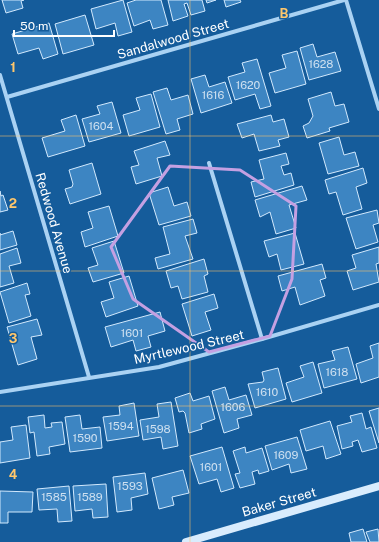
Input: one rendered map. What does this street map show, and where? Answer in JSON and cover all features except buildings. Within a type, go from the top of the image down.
[{"type":"street","name":"Sandalwood Street","points":[[7,97],[345,0]]},
{"type":"street","points":[[345,0],[379,109]]},
{"type":"street","name":"Redwood Avenue","points":[[0,75],[89,377]]},
{"type":"street","points":[[209,163],[262,339]]},
{"type":"street","name":"Myrtlewood Street","points":[[0,392],[159,367],[379,305]]},
{"type":"street","name":"Baker Street","points":[[186,542],[379,486]]},
{"type":"highlighted area","points":[[170,166],[240,170],[296,206],[292,279],[270,336],[209,352],[133,299],[111,247]]}]
